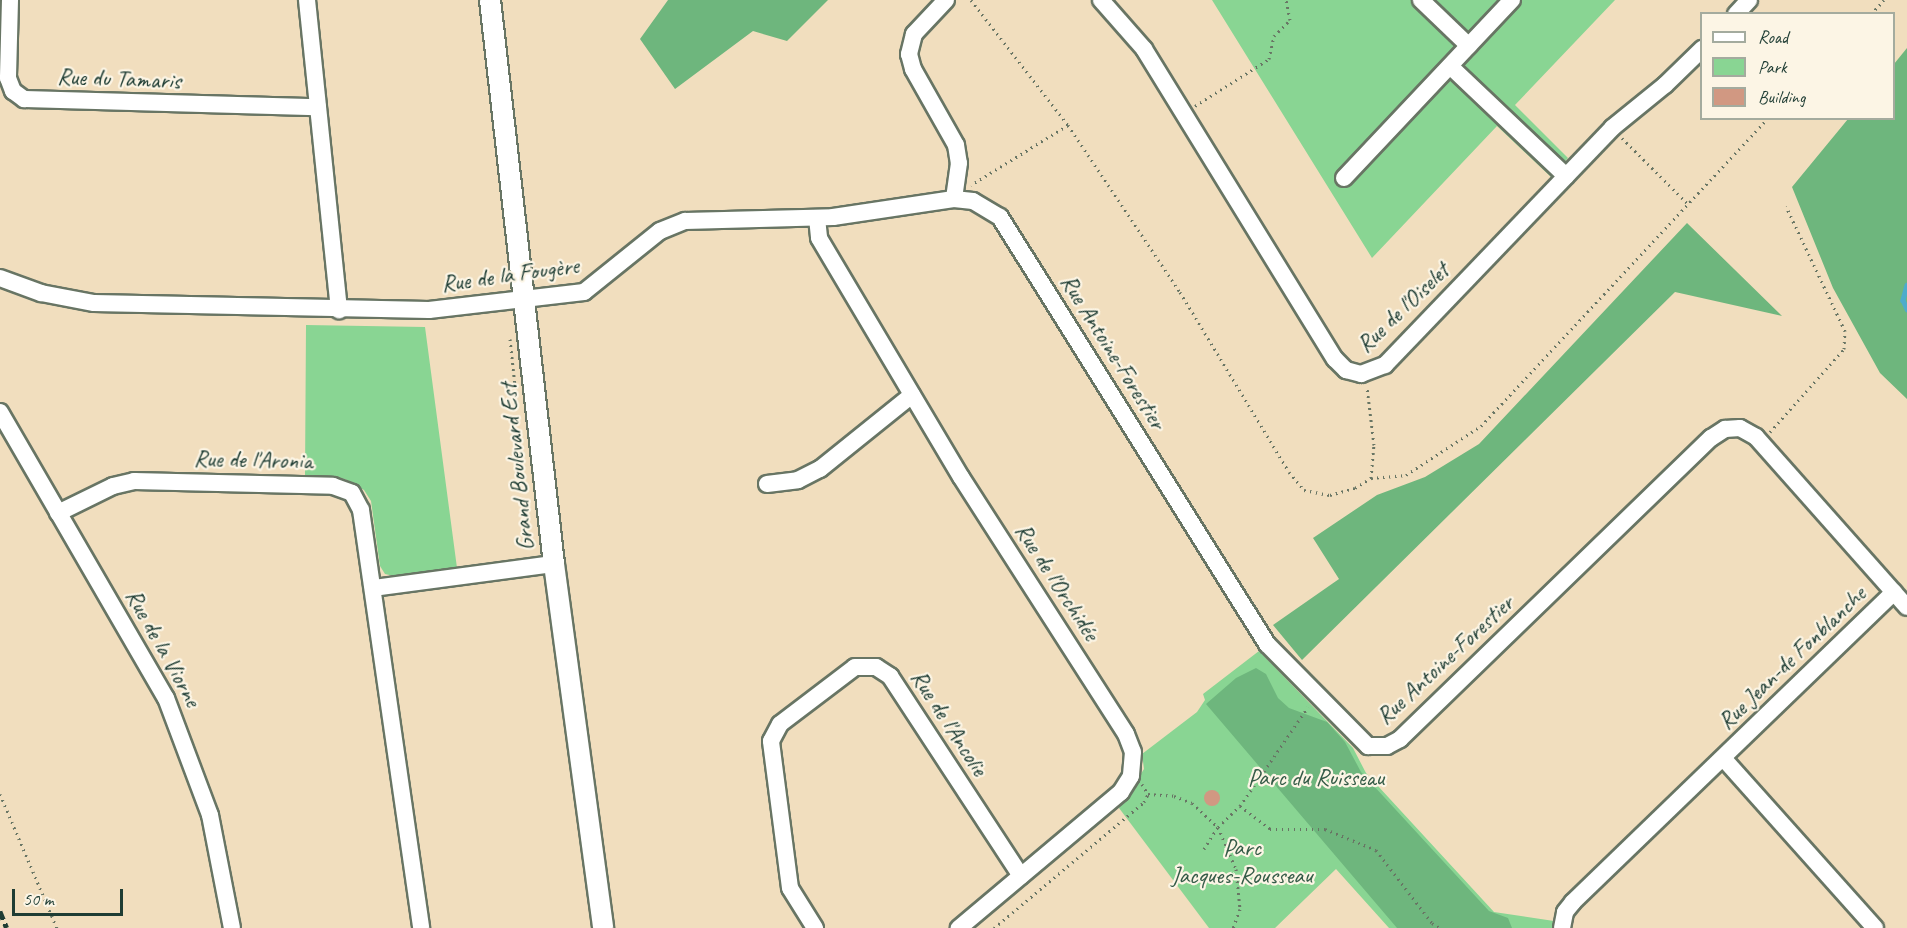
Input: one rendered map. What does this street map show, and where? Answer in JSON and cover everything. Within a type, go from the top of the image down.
[{"type":"street","name":"Rue du Tamaris","points":[[10,0],[8,78],[14,91],[24,99],[318,107]]},
{"type":"street","points":[[307,0],[339,310]]},
{"type":"street","name":"Grand Boulevard Est","points":[[490,0],[554,564],[603,928]]},
{"type":"street","points":[[946,0],[914,34],[909,54],[913,69],[956,145],[958,163],[954,200]]},
{"type":"street","name":"Rue de l'Oiselet","points":[[1101,0],[1138,40],[1335,359],[1351,373],[1367,374],[1385,365],[1612,128],[1665,85],[1700,50]]},
{"type":"street","points":[[1421,0],[1469,46]]},
{"type":"street","points":[[1344,178],[1512,0]]},
{"type":"street","points":[[1738,12],[1749,0]]},
{"type":"street","points":[[1450,66],[1566,176]]},
{"type":"street","name":"Rue de la Fougère","points":[[0,278],[41,293],[94,303],[339,310],[429,310],[589,290],[660,231],[678,223],[817,218],[954,200],[979,203],[1000,217]]},
{"type":"street","name":"Rue Antoine-Forestier","points":[[1000,217],[1267,644],[1364,744],[1378,748],[1396,742],[1717,433],[1740,428],[1760,442],[1907,607]]},
{"type":"street","name":"Rue de l'Orchidée","points":[[817,218],[819,238],[912,395],[1126,734],[1132,752],[1131,776],[1121,792],[959,928]]},
{"type":"street","points":[[767,484],[798,480],[820,469],[912,395]]},
{"type":"street","name":"Rue de la Viorne","points":[[0,412],[151,669],[181,732],[210,815],[232,928]]},
{"type":"street","name":"Rue de l'Aronia","points":[[58,513],[113,486],[134,481],[338,486],[352,493],[360,505],[421,928]]},
{"type":"street","points":[[373,588],[554,564]]},
{"type":"street","name":"Rue Jean-de Fonblanche","points":[[1562,928],[1567,908],[1894,592]]},
{"type":"street","name":"Rue de l'Ancolie","points":[[815,928],[790,888],[771,741],[780,724],[855,667],[876,667],[890,676],[1021,876]]},
{"type":"street","name":"Rue Jean-de Fonblanche","points":[[1723,758],[1875,928]]},
{"type":"path","points":[[971,0],[1068,125],[1180,292],[1297,483],[1311,493],[1330,495],[1355,488],[1371,478],[1406,475],[1481,426],[1687,202],[1766,120]]},
{"type":"path","points":[[1183,113],[1264,64],[1274,36],[1290,20],[1286,0]]},
{"type":"path","points":[[1873,12],[1884,0]]},
{"type":"path","points":[[954,200],[1068,125]]},
{"type":"path","points":[[1612,128],[1687,202]]},
{"type":"path","points":[[1760,442],[1844,350],[1845,331],[1786,206]]},
{"type":"path","points":[[1367,374],[1374,445],[1371,478]]},
{"type":"path","points":[[1204,849],[1218,827],[1240,806],[1316,696]]},
{"type":"path","points":[[1138,782],[1148,794],[1186,800],[1218,827],[1236,869],[1239,909],[1233,928]]},
{"type":"path","points":[[0,794],[57,928]]},
{"type":"path","points":[[994,928],[1144,802],[1148,794]]},
{"type":"path","points":[[1240,806],[1270,829],[1325,829],[1376,850],[1440,928]]},
{"type":"green space","points":[[668,0],[828,0],[787,41],[753,31],[675,89],[640,39]]},
{"type":"green space","points":[[1212,0],[1615,0],[1515,105],[1568,158],[1551,177],[1497,126],[1372,258]]},
{"type":"green space","points":[[1907,48],[1907,399],[1880,373],[1833,288],[1792,187],[1847,120],[1895,120],[1895,63]]},
{"type":"green space","points":[[1687,223],[1782,316],[1675,292],[1302,660],[1273,625],[1339,579],[1313,538],[1377,495],[1425,477],[1479,444]]},
{"type":"green space","points":[[306,325],[425,327],[457,568],[394,576],[385,574],[380,566],[371,501],[364,490],[345,479],[305,475]]},
{"type":"green space","name":"Parc Jacques-Rousseau","points":[[1259,651],[1353,748],[1366,773],[1494,912],[1554,921],[1554,928],[1389,928],[1336,869],[1275,928],[1209,928],[1119,808],[1144,769],[1142,754],[1197,712],[1205,700],[1203,694]]},
{"type":"green space","name":"Parc du Ruisseau","points":[[1256,668],[1266,674],[1278,698],[1289,708],[1327,722],[1345,742],[1361,772],[1489,911],[1508,918],[1512,928],[1397,928],[1206,704],[1236,678]]},
{"type":"building","points":[[1209,790],[1215,790],[1220,798],[1218,804],[1209,806],[1204,801],[1204,795]]},
{"type":"waterway","points":[[1907,285],[1903,300],[1907,309]]},
{"type":"railway","points":[[0,911],[7,928]]}]
